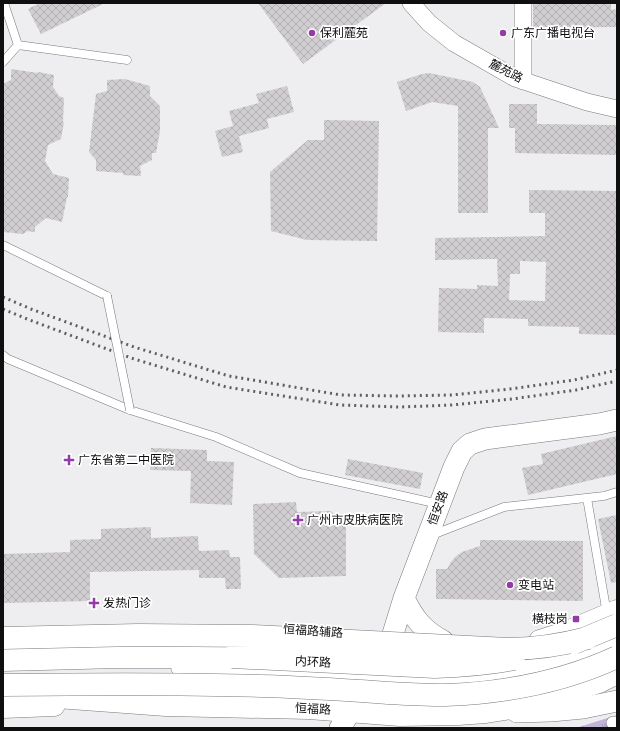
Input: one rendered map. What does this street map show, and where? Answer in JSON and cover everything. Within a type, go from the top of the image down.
[{"type":"main road","name":"内环路","points":[[3,660],[119,657],[232,657],[379,665],[450,667],[502,661],[568,646],[588,638],[614,617]]},
{"type":"main road","name":"恒福路辅路","points":[[3,628],[140,625],[208,626],[282,629],[498,645],[538,641],[614,617]]},
{"type":"main road","points":[[3,638],[138,635],[252,636],[508,649],[541,647],[588,638]]},
{"type":"main road","points":[[3,664],[126,664],[313,672],[372,677],[455,679],[500,676],[549,666],[579,658],[617,643]]},
{"type":"main road","points":[[3,685],[198,684],[270,686],[444,695],[502,690],[530,685],[566,676],[617,657]]},
{"type":"main road","name":"恒福路","points":[[3,693],[166,705],[287,707],[346,720],[486,712],[524,706],[549,699],[617,674]]},
{"type":"main road","points":[[3,706],[166,705]]},
{"type":"street","name":"麓苑路","points":[[412,3],[429,23],[454,43],[515,78],[587,102],[617,109]]},
{"type":"street","points":[[522,3],[523,81]]},
{"type":"street","name":"恒安路","points":[[346,720],[372,677],[392,637],[404,598],[439,504],[454,466],[462,451],[470,444],[485,438],[592,425],[617,420]]},
{"type":"street","points":[[404,598],[417,621],[431,634],[443,641]]},
{"type":"street","points":[[498,645],[500,676]]},
{"type":"street","points":[[486,712],[551,711],[583,708],[617,701]]},
{"type":"lane","points":[[4,3],[18,44]]},
{"type":"lane","points":[[18,44],[128,60]]},
{"type":"lane","points":[[3,62],[18,44]]},
{"type":"lane","points":[[3,245],[107,296],[130,410]]},
{"type":"lane","points":[[3,356],[130,410],[216,437],[300,473],[439,504]]},
{"type":"lane","points":[[427,537],[504,507],[604,496],[617,492]]},
{"type":"lane","points":[[587,498],[614,617]]},
{"type":"green space","points":[[617,715],[617,728],[576,728]]},
{"type":"building","points":[[40,3],[105,3],[41,34],[28,9]]},
{"type":"building","name":"保利麓苑","points":[[258,3],[386,3],[303,64]]},
{"type":"building","points":[[533,3],[611,3],[611,10],[617,9],[617,27],[533,28]]},
{"type":"building","points":[[11,69],[54,75],[53,87],[59,96],[64,98],[64,122],[61,139],[48,145],[45,161],[53,174],[69,178],[68,197],[62,222],[46,218],[35,227],[35,232],[27,231],[23,234],[3,232],[3,84],[11,80]]},
{"type":"building","points":[[429,73],[473,82],[480,87],[499,128],[488,128],[488,213],[458,213],[458,106],[432,102],[406,111],[397,82]]},
{"type":"building","points":[[125,79],[150,86],[150,96],[160,106],[160,131],[156,153],[152,153],[152,160],[140,166],[141,176],[96,171],[96,160],[89,152],[96,94],[107,91],[107,80]]},
{"type":"building","points":[[287,86],[294,112],[267,119],[269,128],[239,136],[243,152],[222,157],[215,131],[233,126],[229,111],[259,103],[256,94]]},
{"type":"building","points":[[509,104],[537,104],[537,124],[617,125],[617,155],[515,153],[515,128],[509,128]]},
{"type":"building","points":[[324,120],[379,121],[377,241],[307,240],[271,231],[270,172],[308,140],[324,140]]},
{"type":"building","points":[[529,190],[617,191],[617,335],[579,334],[579,327],[528,326],[528,319],[484,318],[484,333],[438,332],[439,288],[477,289],[477,285],[498,286],[497,259],[435,260],[435,238],[545,236],[545,213],[529,213]],"holes":[[[520,261],[546,262],[545,301],[509,300],[510,274],[520,274]]]},
{"type":"building","points":[[617,436],[617,474],[528,495],[522,468],[543,464],[541,454]]},
{"type":"building","points":[[151,448],[207,450],[207,461],[234,462],[232,505],[190,503],[191,471],[150,470]]},
{"type":"building","points":[[348,459],[423,473],[420,489],[345,475]]},
{"type":"building","points":[[296,502],[297,512],[331,511],[346,526],[346,576],[279,578],[254,554],[253,504]]},
{"type":"building","points":[[617,515],[617,582],[611,583],[598,519]]},
{"type":"building","points":[[151,527],[151,538],[198,536],[199,551],[229,550],[230,557],[240,557],[241,589],[226,589],[225,578],[199,578],[199,570],[90,572],[90,601],[3,603],[3,554],[70,552],[70,540],[101,539],[101,529]]},
{"type":"building","name":"变电站","points":[[480,540],[583,541],[583,601],[436,599],[436,569],[447,569],[456,556],[462,552],[480,546]]},
{"type":"railway","points":[[3,297],[31,309],[134,347],[229,376],[341,395],[452,395],[574,380],[617,370]]},
{"type":"railway","points":[[3,309],[131,358],[226,387],[340,405],[399,407],[452,405],[512,399],[576,390],[617,381]]},
{"type":"place","name":"保利麓苑","points":[[312,33]]},
{"type":"place","name":"广东广播电视台","points":[[503,33]]},
{"type":"place","name":"广东省第二中医院","points":[[69,460]]},
{"type":"place","name":"广州市皮肤病医院","points":[[298,520]]},
{"type":"place","name":"变电站","points":[[510,585]]},
{"type":"place","name":"发热门诊","points":[[94,603]]},
{"type":"place","name":"横枝岗","points":[[576,619]]}]
